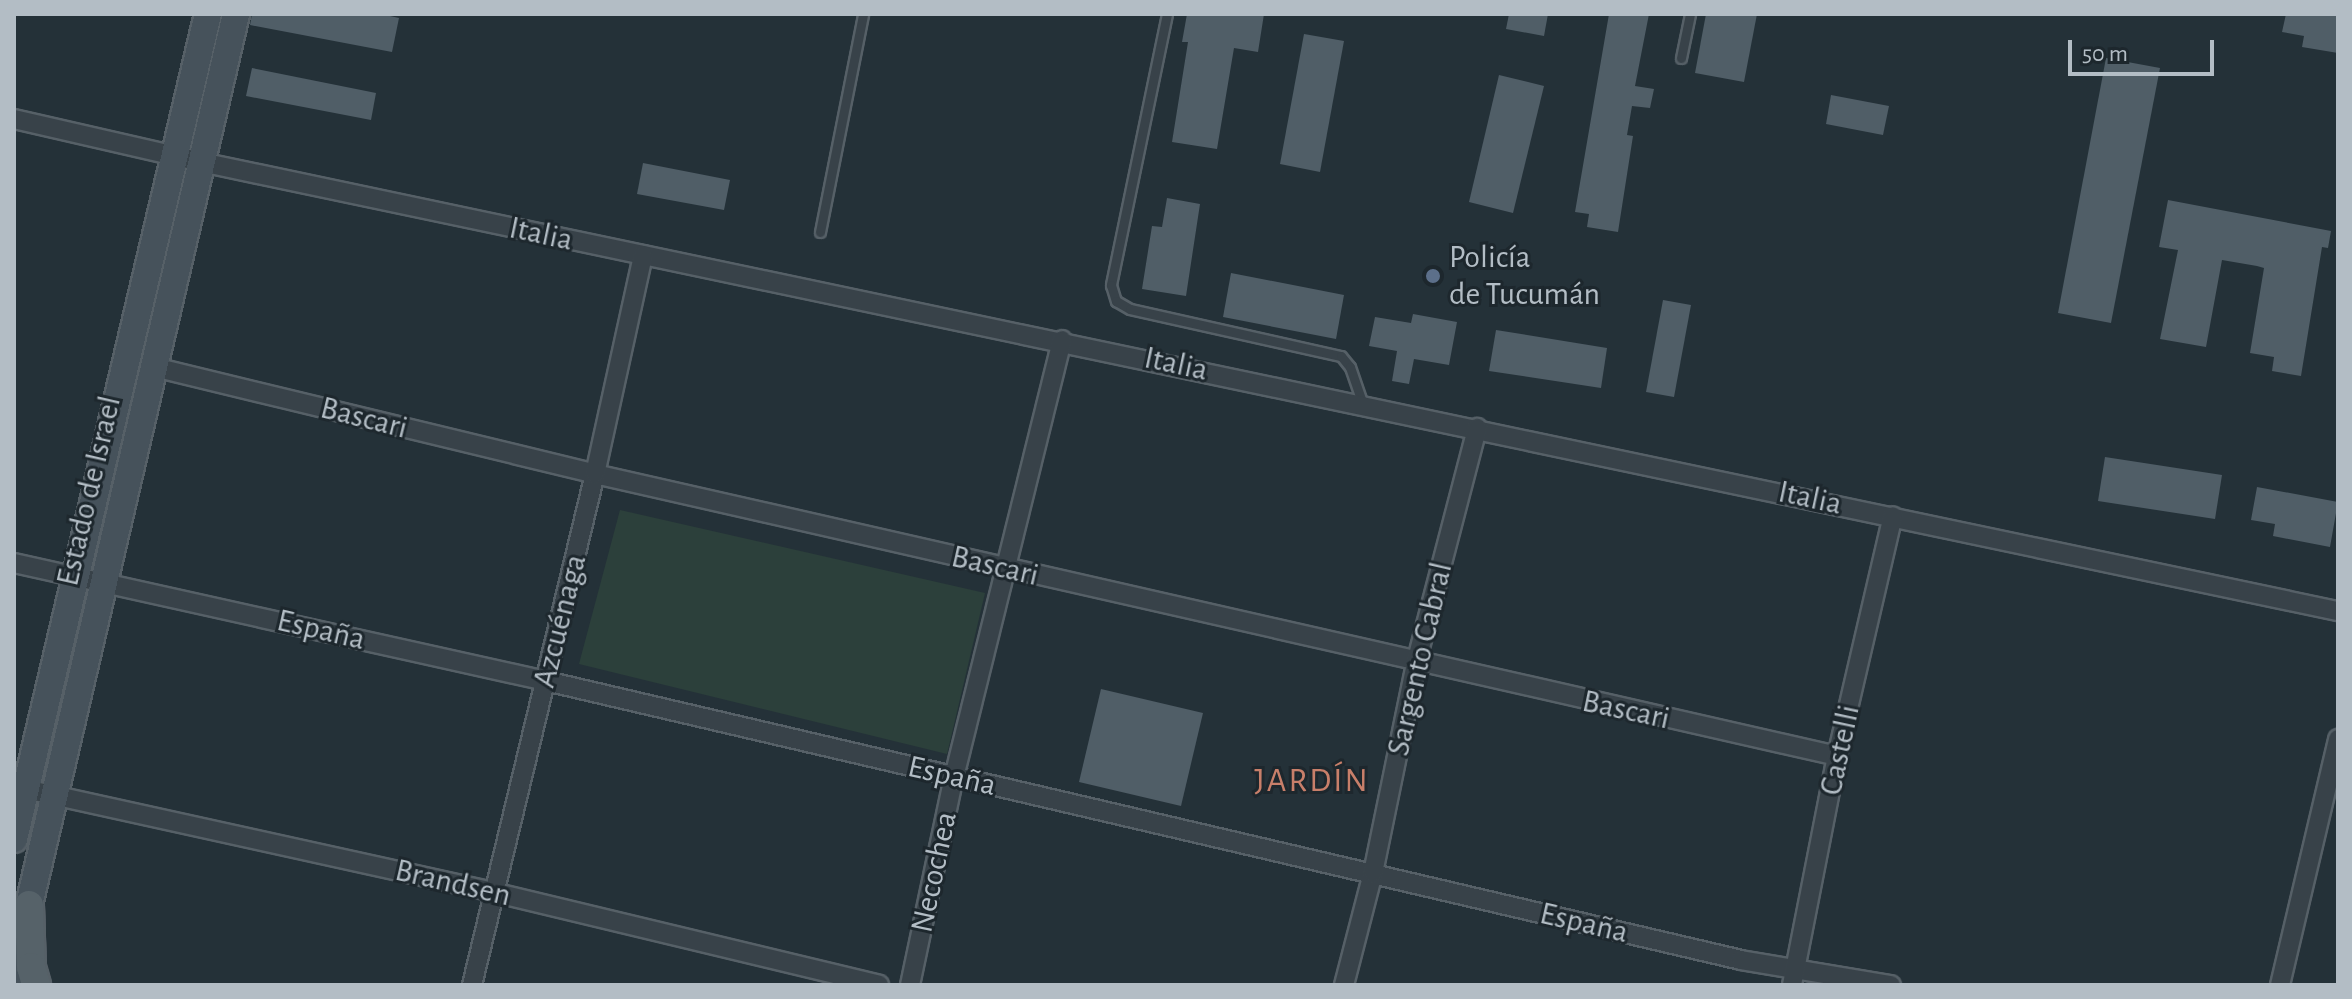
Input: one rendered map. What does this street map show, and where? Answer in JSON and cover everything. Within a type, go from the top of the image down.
[{"type":"main road","name":"Estado de Israel","points":[[16,985],[29,905],[54,793],[154,367],[208,14]]},
{"type":"main road","name":"Estado de Israel","points":[[14,839],[77,575],[188,158],[236,14]]},
{"type":"main road","points":[[29,905],[31,967],[36,985]]},
{"type":"street","name":"Italia","points":[[14,119],[643,255],[1062,340],[2338,611]]},
{"type":"street","name":"Azcuénaga","points":[[472,985],[595,474],[643,255]]},
{"type":"street","name":"Necochea","points":[[910,985],[954,777],[1062,340]]},
{"type":"street","name":"Bascari","points":[[154,367],[595,474],[1416,663],[1837,756]]},
{"type":"street","name":"Sargento Cabral","points":[[1344,985],[1373,873],[1416,663],[1477,428]]},
{"type":"street","name":"Castelli","points":[[1794,976],[1837,756],[1893,516]]},
{"type":"street","name":"España","points":[[14,563],[546,681],[1373,873],[1741,960],[1794,976],[1891,985]]},
{"type":"street","points":[[2280,985],[2338,739]]},
{"type":"street","name":"Brandsen","points":[[25,789],[493,892],[879,985]]},
{"type":"lane","points":[[820,232],[863,14]]},
{"type":"lane","points":[[1167,14],[1111,285],[1116,301],[1130,309],[1341,356],[1350,367],[1363,404]]},
{"type":"lane","points":[[1681,58],[1690,14]]},
{"type":"green space","points":[[620,510],[985,593],[947,754],[579,664]]},
{"type":"building","points":[[252,14],[381,14],[399,18],[392,52],[250,25]]},
{"type":"building","points":[[1187,14],[1264,14],[1258,52],[1234,48],[1217,149],[1172,142],[1188,42],[1182,42]]},
{"type":"building","points":[[1509,14],[1548,14],[1544,36],[1506,29]]},
{"type":"building","points":[[1609,14],[1649,14],[1635,86],[1654,89],[1650,108],[1632,106],[1627,135],[1633,136],[1618,232],[1587,227],[1589,214],[1575,212]]},
{"type":"building","points":[[1706,14],[1757,14],[1744,82],[1695,73]]},
{"type":"building","points":[[2286,14],[2338,14],[2338,53],[2302,47],[2304,36],[2282,32]]},
{"type":"building","points":[[1304,34],[1344,41],[1320,172],[1280,164]]},
{"type":"building","points":[[2106,58],[2160,68],[2111,323],[2058,313]]},
{"type":"building","points":[[252,68],[376,93],[371,120],[246,96]]},
{"type":"building","points":[[1499,75],[1544,86],[1513,213],[1469,202]]},
{"type":"building","points":[[1831,95],[1889,106],[1883,135],[1826,124]]},
{"type":"building","points":[[643,163],[730,180],[724,210],[637,194]]},
{"type":"building","points":[[1167,198],[1200,204],[1186,296],[1142,289],[1152,226],[1162,227]]},
{"type":"building","points":[[2168,200],[2331,231],[2328,248],[2322,247],[2301,376],[2272,371],[2274,357],[2250,353],[2264,268],[2257,266],[2222,260],[2206,347],[2160,339],[2178,250],[2159,247]]},
{"type":"building","points":[[1231,273],[1344,295],[1336,339],[1223,317]]},
{"type":"building","points":[[1663,300],[1691,305],[1674,397],[1646,392]]},
{"type":"building","points":[[1413,314],[1457,322],[1449,365],[1414,359],[1409,384],[1392,381],[1397,351],[1369,346],[1375,317],[1411,323]]},
{"type":"building","points":[[1496,330],[1607,348],[1601,388],[1489,371]]},
{"type":"building","points":[[2105,457],[2222,475],[2215,519],[2098,501]]},
{"type":"building","points":[[2257,487],[2338,502],[2330,547],[2273,536],[2275,524],[2251,520]]},
{"type":"building","points":[[1101,689],[1203,713],[1181,806],[1079,782]]},
{"type":"place","name":"Policía de Tucumán","points":[[1433,276]]},
{"type":"district","name":"JARDÍN","points":[[1312,782]]}]
